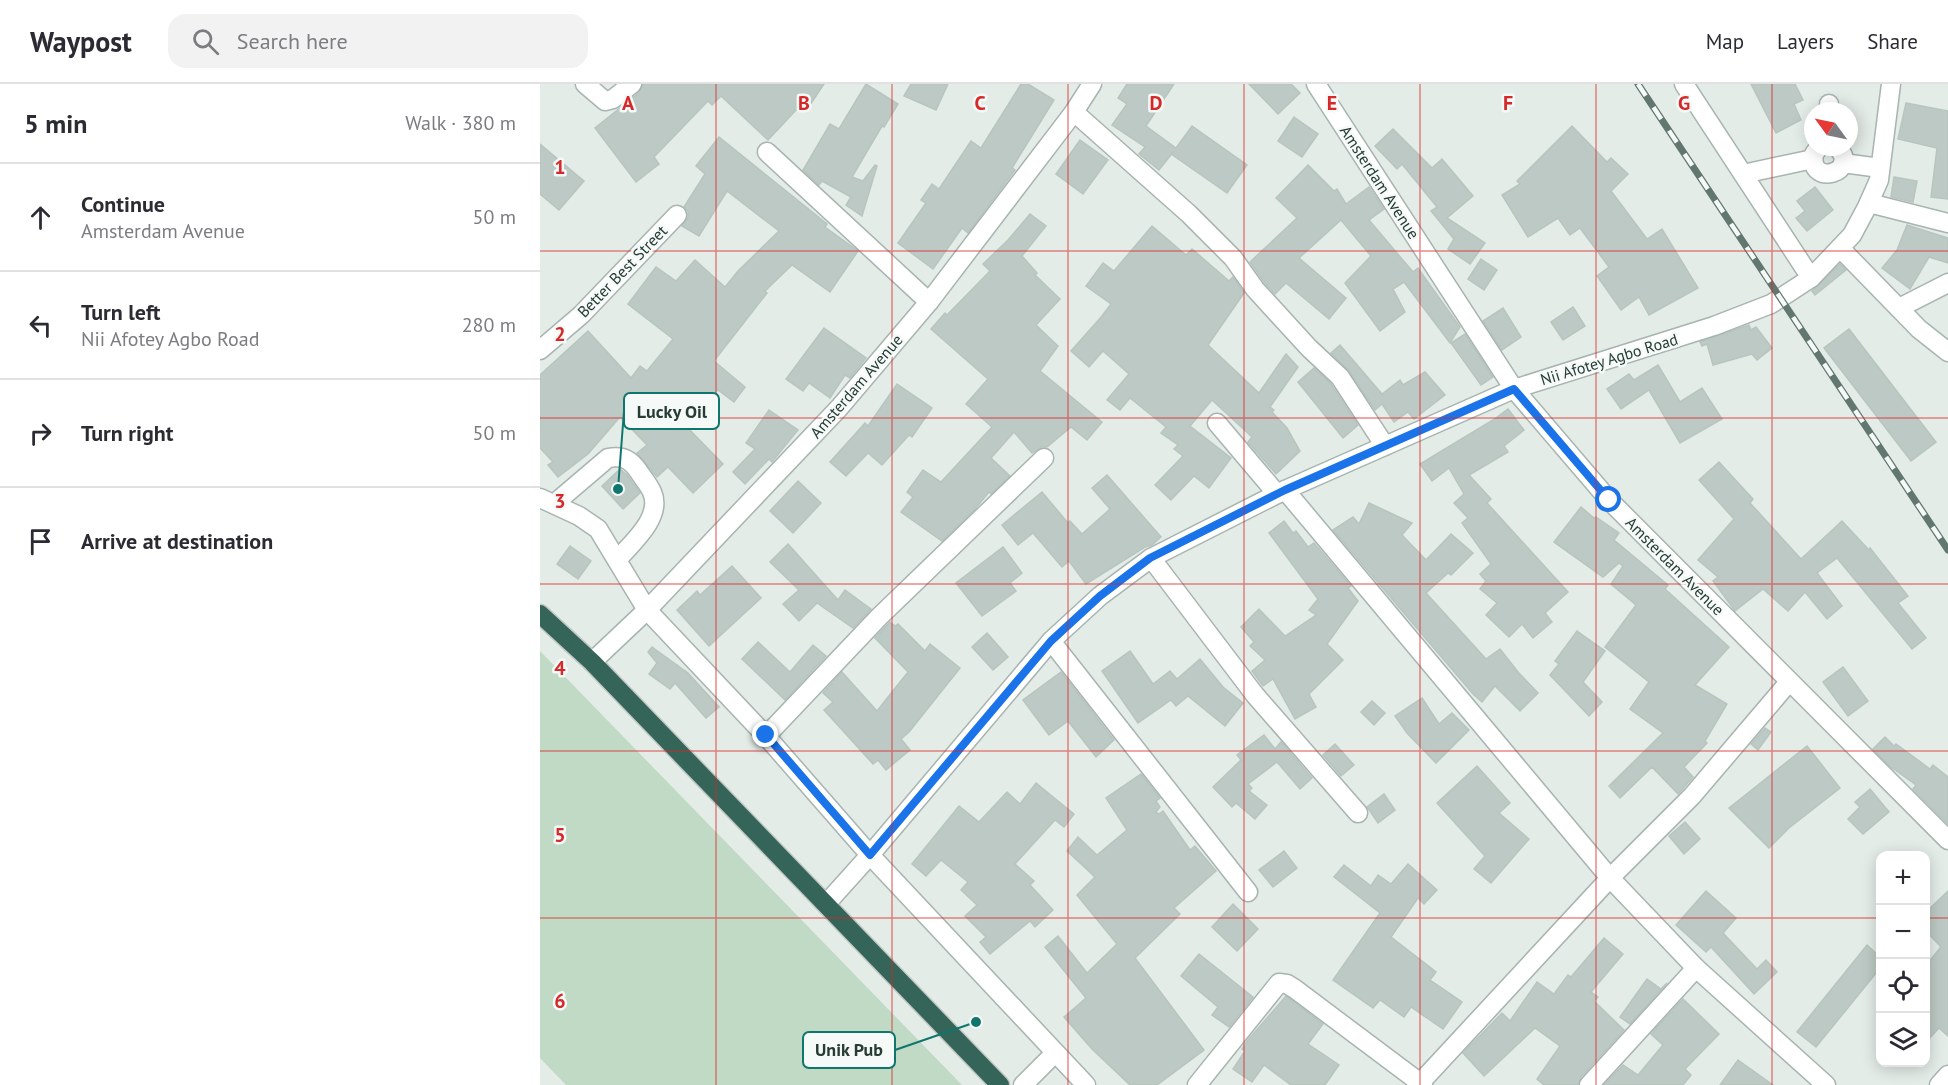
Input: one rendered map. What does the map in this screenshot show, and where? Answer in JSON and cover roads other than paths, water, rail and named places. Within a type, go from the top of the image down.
[{"type":"highway","points":[[540,614],[592,662],[1000,1085]]},
{"type":"street","points":[[585,84],[605,101],[613,99],[632,84]]},
{"type":"street","name":"Amsterdam Avenue","points":[[592,662],[647,610],[839,408],[929,303],[1074,112],[1092,84]]},
{"type":"street","name":"Amsterdam Avenue","points":[[1316,84],[1514,389],[1609,500],[1948,840]]},
{"type":"street","points":[[1683,84],[1811,278]]},
{"type":"street","name":"Nii Afotey Agbo Road","points":[[826,904],[1051,641],[1100,596],[1150,558],[1281,492],[1514,389],[1714,326],[1772,304],[1811,278],[1852,235],[1879,180],[1891,84]]},
{"type":"street","points":[[1074,112],[1189,214],[1233,258],[1255,289],[1340,377],[1385,446]]},
{"type":"street","points":[[767,152],[929,303]]},
{"type":"street","points":[[1743,174],[1806,156]]},
{"type":"street","points":[[1816,156],[1814,166],[1826,174],[1839,170],[1840,156]]},
{"type":"street","points":[[1843,156],[1880,168]]},
{"type":"street","points":[[1869,203],[1948,223]]},
{"type":"street","name":"Better Best Street","points":[[540,350],[581,315],[677,215]]},
{"type":"street","points":[[1840,248],[1919,329],[1948,352]]},
{"type":"street","points":[[1899,308],[1948,283]]},
{"type":"street","points":[[1217,423],[1281,492],[1610,878],[1696,968],[1826,1085]]},
{"type":"street","points":[[617,560],[646,526],[655,508],[652,493],[632,462],[619,456],[608,458],[547,501],[579,516],[598,530],[647,610],[766,735],[870,855],[1086,1085]]},
{"type":"street","points":[[766,735],[879,617],[1044,458]]},
{"type":"street","points":[[1150,558],[1254,695],[1358,813]]},
{"type":"street","points":[[1051,641],[1248,892]]},
{"type":"street","points":[[1197,1085],[1279,983],[1287,984],[1295,989],[1421,1084],[1610,878],[1692,796],[1789,682]]},
{"type":"street","points":[[1589,1085],[1696,968]]},
{"type":"street","points":[[1023,1085],[1054,1053]]},
{"type":"street","points":[[1939,1085],[1948,1075]]},
{"type":"railway","points":[[1638,84],[1948,550]]},
{"type":"place","name":"Lucky Oil","points":[[618,489]]},
{"type":"place","name":"Unik Pub","points":[[976,1022]]}]
